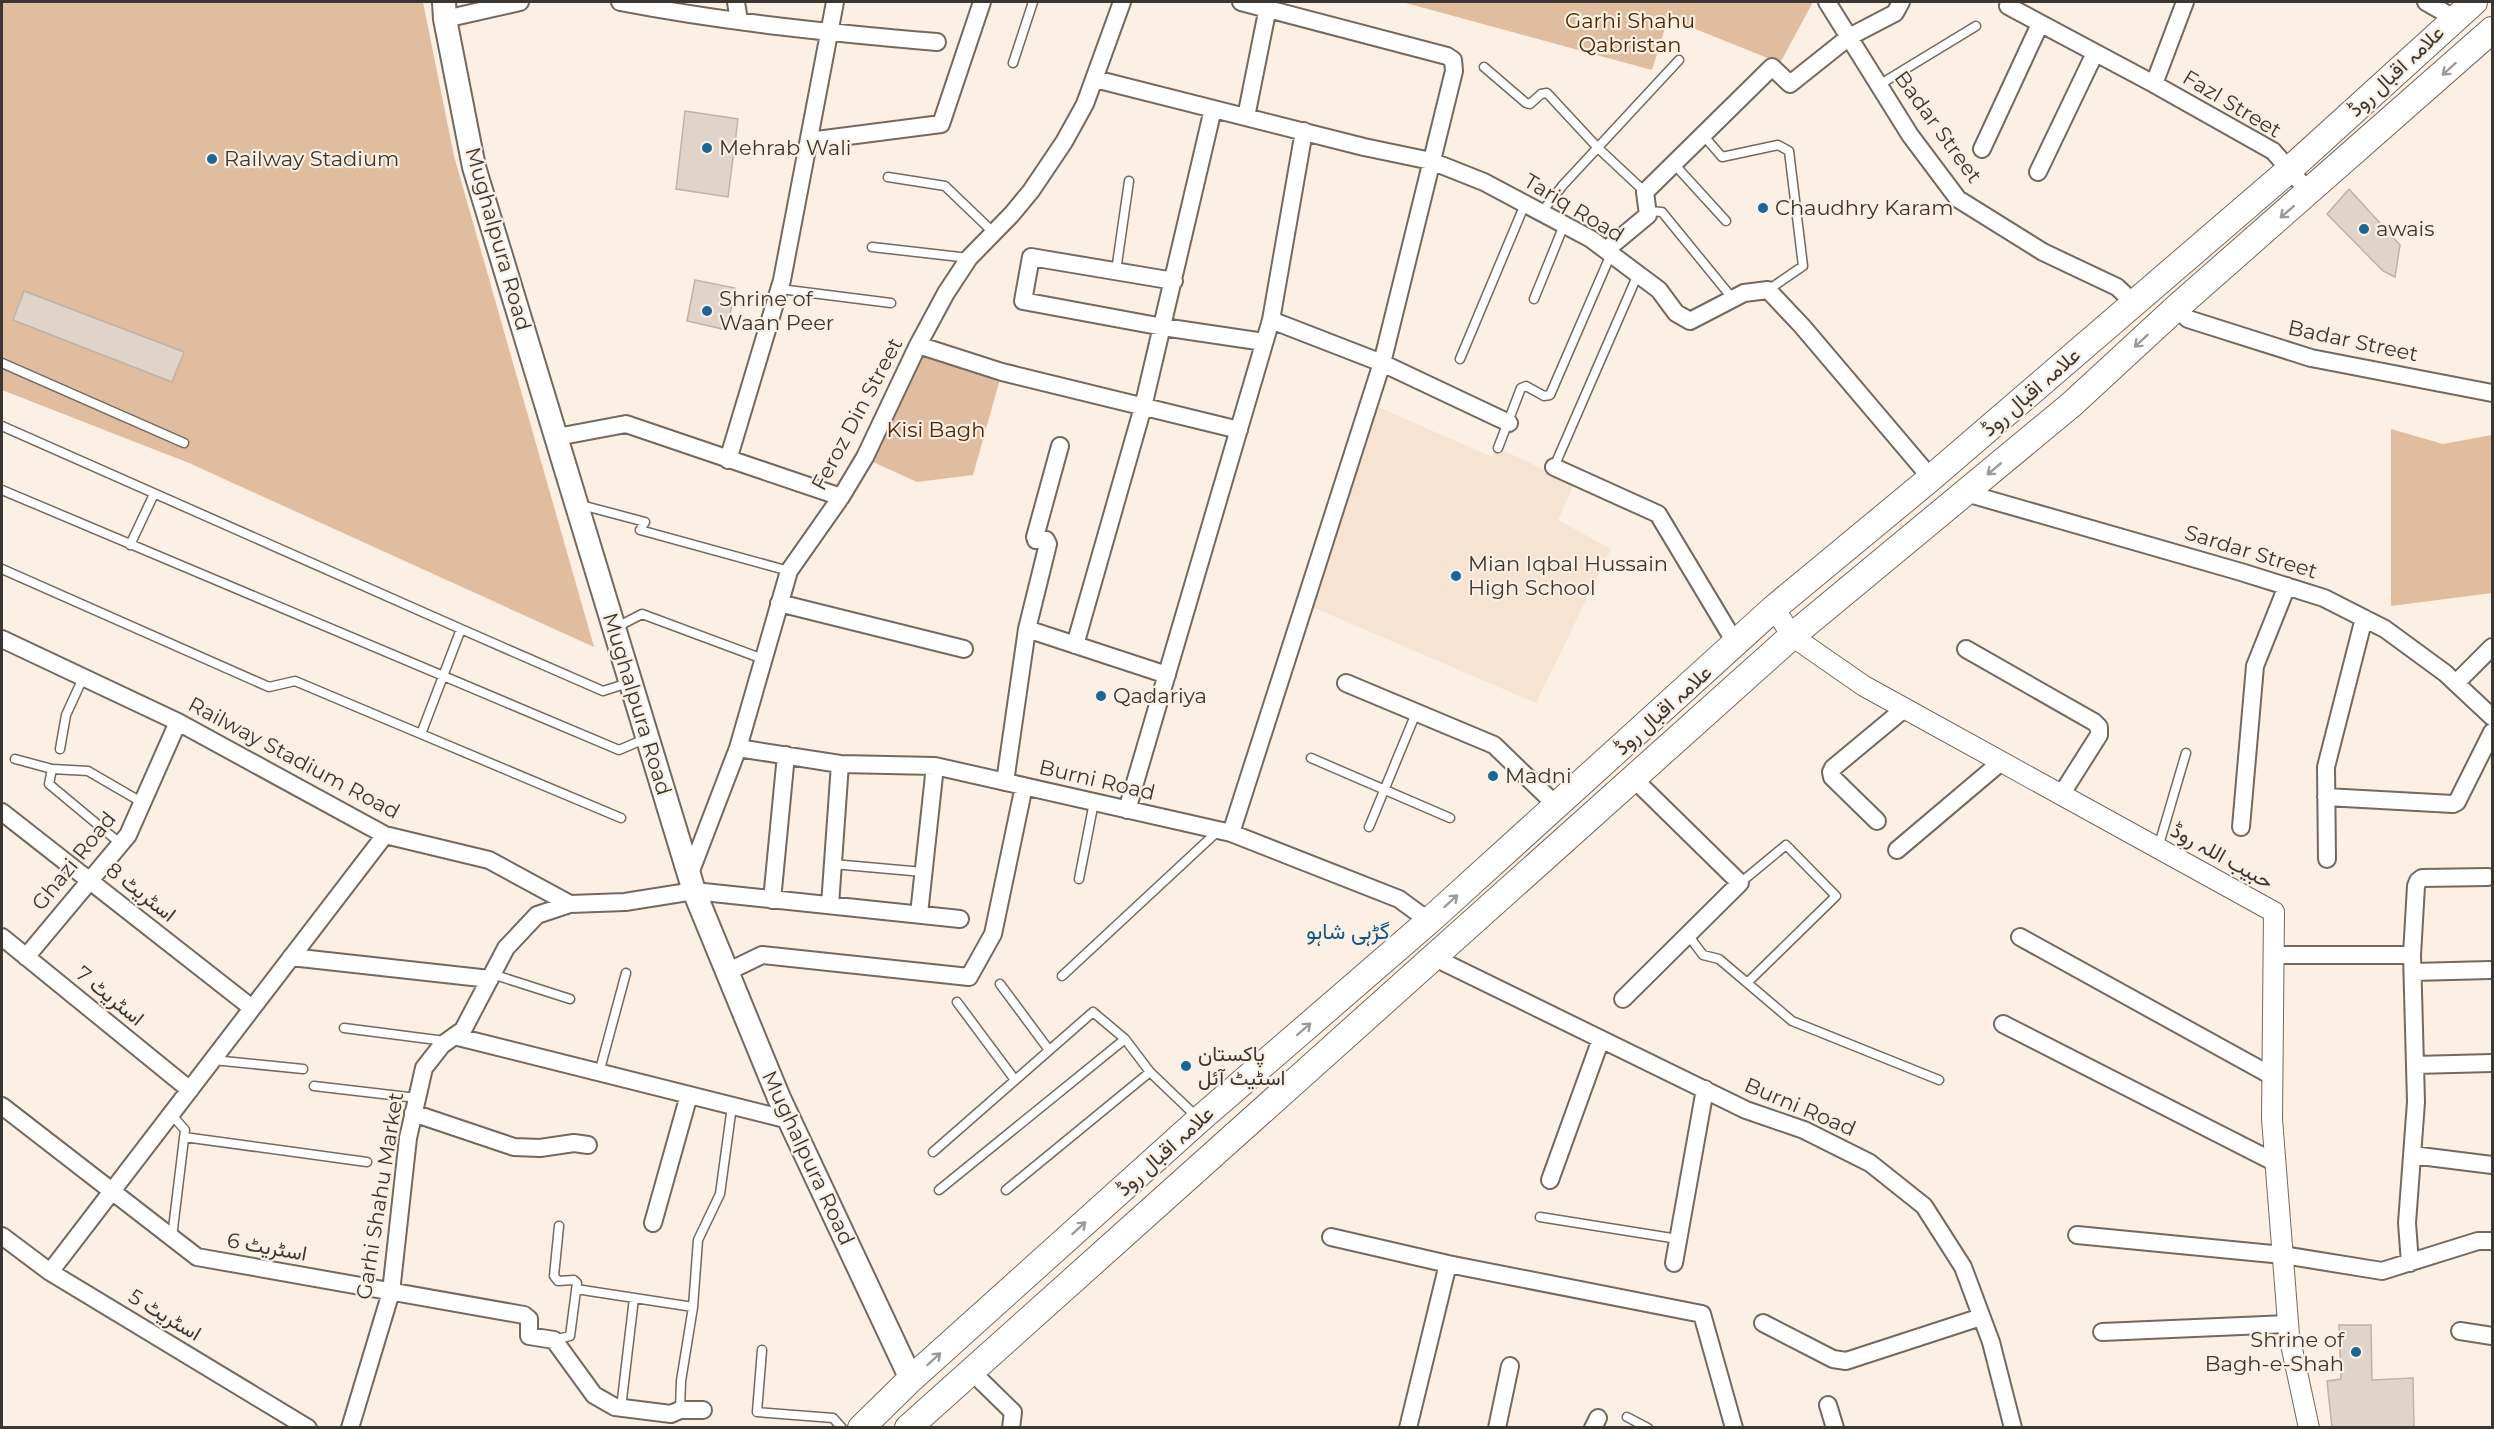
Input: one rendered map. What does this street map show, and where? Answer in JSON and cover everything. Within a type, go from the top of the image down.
[{"type":"main road","name":"علامہ اقبال روڈ","points":[[861,1428],[911,1379],[1200,1119],[1429,921],[1774,608],[1931,478],[2289,170],[2474,2]]},
{"type":"main road","name":"Mughalpura Road","points":[[444,10],[474,167],[692,884],[789,1120],[911,1379]]},
{"type":"main road","name":"علامہ اقبال روڈ","points":[[908,1428],[1792,636],[2072,404],[2176,308],[2493,30]]},
{"type":"main road","points":[[1223,1100],[1246,1127]]},
{"type":"street","points":[[444,10],[520,2]]},
{"type":"street","points":[[620,2],[829,33],[937,42]]},
{"type":"street","points":[[736,2],[739,21]]},
{"type":"street","points":[[728,460],[780,289],[835,2]]},
{"type":"street","points":[[809,141],[941,124],[982,2]]},
{"type":"street","name":"Feroz Din Street","points":[[692,884],[738,747],[789,571],[842,497],[865,457],[918,345],[946,293],[969,258],[1031,191],[1064,142],[1085,104],[1122,2]]},
{"type":"street","points":[[1225,832],[1382,363],[1454,71],[1454,60],[1447,56],[1268,5],[1241,2]]},
{"type":"street","name":"Badar Street","points":[[1827,2],[1910,135],[1958,199],[2043,252],[2116,287],[2134,303]]},
{"type":"street","points":[[1609,252],[1648,215],[1646,192],[1772,67],[1790,84],[1849,37],[1895,14],[1900,2]]},
{"type":"street","name":"Fazl Street","points":[[2154,84],[2185,2]]},
{"type":"street","points":[[2426,2],[2454,18]]},
{"type":"street","points":[[1246,117],[1268,5]]},
{"type":"street","name":"Fazl Street","points":[[2008,6],[2096,52],[2273,151],[2309,192]]},
{"type":"street","points":[[1982,149],[2040,24]]},
{"type":"street","points":[[2038,172],[2096,52]]},
{"type":"street","name":"Tariq Road","points":[[1095,79],[1431,161],[1484,182],[1592,239],[1659,290],[1677,313],[1690,321],[1744,293],[1768,290]]},
{"type":"street","points":[[1075,645],[1143,407],[1213,109]]},
{"type":"street","points":[[1127,810],[1271,320],[1304,131]]},
{"type":"street","points":[[1174,281],[1030,257],[1023,301],[1163,327],[1264,342]]},
{"type":"street","points":[[1768,290],[1802,326],[1931,478]]},
{"type":"street","name":"Badar Street","points":[[2176,308],[2188,319],[2311,358],[2493,393]]},
{"type":"street","points":[[1271,320],[1382,363],[1509,423]]},
{"type":"street","points":[[918,345],[1002,372],[1239,430]]},
{"type":"street","points":[[557,436],[626,424],[842,497]]},
{"type":"street","points":[[1005,782],[1027,629],[1048,544],[1046,540],[1036,540],[1035,537],[1060,446]]},
{"type":"street","points":[[1554,467],[1658,514],[1736,644]]},
{"type":"street","name":"Sardar Street","points":[[1966,493],[2324,598],[2385,629],[2456,684],[2493,717]]},
{"type":"street","points":[[2241,827],[2255,666],[2287,586]]},
{"type":"street","points":[[779,603],[964,650]]},
{"type":"street","points":[[1774,608],[1792,636]]},
{"type":"street","points":[[2327,859],[2326,767],[2364,618]]},
{"type":"street","points":[[1027,629],[1167,675]]},
{"type":"street","name":"حبیب اللہ روڈ","points":[[1792,636],[1864,686],[1904,709],[2274,912],[2272,1076],[2276,1164],[2288,1324],[2309,1428]]},
{"type":"street","name":"Railway Stadium Road","points":[[2,639],[178,722],[385,835],[489,860],[570,904]]},
{"type":"street","points":[[2456,684],[2493,647]]},
{"type":"street","points":[[1966,649],[2099,728],[2099,735],[2061,795]]},
{"type":"street","points":[[1346,683],[1494,745],[1557,806]]},
{"type":"street","points":[[1877,821],[1832,777],[1831,772],[1904,709]]},
{"type":"street","name":"Ghazi Road","points":[[26,957],[128,835],[178,722]]},
{"type":"street","points":[[2326,797],[2453,804],[2457,802],[2493,732]]},
{"type":"street","name":"Burni Road","points":[[738,747],[840,764],[935,766],[1225,832],[1399,899],[1429,921]]},
{"type":"street","points":[[772,900],[786,755]]},
{"type":"street","points":[[1897,850],[2001,762]]},
{"type":"street","points":[[830,905],[840,764]]},
{"type":"street","points":[[919,914],[935,766]]},
{"type":"street","points":[[1623,999],[1740,883],[1634,779]]},
{"type":"street","points":[[728,972],[762,955],[969,977],[993,934],[1024,786]]},
{"type":"street","name":"اسٹریٹ 8","points":[[2,812],[252,1008]]},
{"type":"street","points":[[50,1272],[385,835]]},
{"type":"street","points":[[2410,1263],[2407,1223],[2416,1102],[2412,964],[2418,881],[2422,878],[2488,877]]},
{"type":"street","name":"Garhi Shahu Market","points":[[350,1428],[391,1292],[408,1138],[424,1068],[451,1039],[463,1030],[506,948],[537,915],[570,904],[625,902],[692,884],[772,900],[960,919]]},
{"type":"street","name":"اسٹریٹ 7","points":[[2,937],[190,1090]]},
{"type":"street","points":[[2020,937],[2272,1076]]},
{"type":"street","points":[[2273,954],[2490,970]]},
{"type":"street","points":[[291,957],[491,976]]},
{"type":"street","name":"Burni Road","points":[[1433,957],[1746,1110],[1804,1130],[1870,1163],[1924,1206],[1963,1267],[1990,1342],[2013,1428]]},
{"type":"street","points":[[2003,1024],[2276,1164]]},
{"type":"street","points":[[451,1039],[789,1120]]},
{"type":"street","points":[[1550,1180],[1602,1039]]},
{"type":"street","points":[[2415,1065],[2493,1063]]},
{"type":"street","points":[[1674,1263],[1705,1089]]},
{"type":"street","points":[[653,1223],[688,1095]]},
{"type":"street","name":"اسٹریٹ 6","points":[[2,1106],[197,1257],[524,1315],[529,1319],[530,1336],[554,1340]]},
{"type":"street","points":[[415,1106],[514,1147],[540,1148],[574,1143],[588,1145]]},
{"type":"street","points":[[2412,1155],[2493,1165]]},
{"type":"street","points":[[2077,1235],[2283,1255],[2370,1271],[2382,1271],[2478,1241],[2493,1241]]},
{"type":"street","name":"اسٹریٹ 5","points":[[2,1236],[50,1272],[308,1428]]},
{"type":"street","points":[[1331,1237],[1448,1264],[1702,1314],[1734,1428]]},
{"type":"street","points":[[1408,1428],[1448,1264]]},
{"type":"street","points":[[1763,1323],[1833,1359],[1846,1361],[1981,1317]]},
{"type":"street","points":[[2102,1332],[2288,1324]]},
{"type":"street","points":[[2460,1330],[2493,1336]]},
{"type":"street","points":[[554,1340],[594,1395],[615,1407],[671,1414],[680,1410],[703,1410]]},
{"type":"street","points":[[1497,1428],[1510,1366]]},
{"type":"street","points":[[971,1371],[1013,1412],[1011,1428]]},
{"type":"street","points":[[1828,1406],[1835,1428]]},
{"type":"lane","points":[[1013,63],[1033,2]]},
{"type":"lane","points":[[1879,85],[1977,26]]},
{"type":"lane","points":[[1541,213],[1563,185],[1679,60]]},
{"type":"lane","points":[[1484,67],[1526,103],[1530,104],[1541,94],[1547,93],[1598,148],[1646,192]]},
{"type":"lane","points":[[1703,135],[1722,157],[1778,145],[1789,151],[1803,266],[1768,290]]},
{"type":"lane","points":[[1674,164],[1726,221]]},
{"type":"lane","points":[[888,177],[945,186],[994,233]]},
{"type":"lane","points":[[1116,271],[1129,181]]},
{"type":"lane","points":[[1460,360],[1526,204]]},
{"type":"lane","points":[[1647,211],[1662,212],[1734,300]]},
{"type":"lane","points":[[1534,300],[1564,225]]},
{"type":"lane","points":[[872,247],[969,258]]},
{"type":"lane","points":[[1498,448],[1523,386],[1544,396],[1550,395],[1609,252]]},
{"type":"lane","points":[[1554,467],[1638,274]]},
{"type":"lane","points":[[780,289],[891,303]]},
{"type":"lane","points":[[2,363],[184,443]]},
{"type":"lane","points":[[2,426],[603,691],[631,683]]},
{"type":"lane","points":[[2,490],[620,750],[648,738]]},
{"type":"lane","points":[[130,544],[154,494]]},
{"type":"lane","points":[[577,504],[645,522],[640,531],[789,571]]},
{"type":"lane","points":[[2,569],[269,687],[296,681],[621,818]]},
{"type":"lane","points":[[615,628],[642,614],[763,659]]},
{"type":"lane","points":[[421,734],[460,629]]},
{"type":"lane","points":[[60,748],[66,715],[83,678]]},
{"type":"lane","points":[[1369,827],[1416,712]]},
{"type":"lane","points":[[2158,848],[2186,753]]},
{"type":"lane","points":[[1311,758],[1450,818]]},
{"type":"lane","points":[[15,759],[52,770],[88,771],[142,803]]},
{"type":"lane","points":[[52,770],[49,783],[121,844]]},
{"type":"lane","points":[[1079,879],[1094,802]]},
{"type":"lane","points":[[1062,976],[1225,832]]},
{"type":"lane","points":[[1740,883],[1786,845],[1836,896],[1747,983]]},
{"type":"lane","points":[[833,864],[923,872]]},
{"type":"lane","points":[[1688,935],[1702,955],[1719,959],[1792,1021],[1939,1080]]},
{"type":"lane","points":[[599,1073],[626,974]]},
{"type":"lane","points":[[491,976],[570,999]]},
{"type":"lane","points":[[1000,984],[1049,1050]]},
{"type":"lane","points":[[957,1002],[1015,1080]]},
{"type":"lane","points":[[933,1152],[1093,1012],[1125,1039],[1150,1072],[1200,1119]]},
{"type":"lane","points":[[344,1028],[451,1039]]},
{"type":"lane","points":[[939,1190],[1125,1039]]},
{"type":"lane","points":[[213,1060],[303,1070]]},
{"type":"lane","points":[[1006,1190],[1150,1072]]},
{"type":"lane","points":[[314,1086],[415,1106]]},
{"type":"lane","points":[[680,1410],[681,1381],[693,1307],[698,1240],[720,1194],[732,1106]]},
{"type":"lane","points":[[171,1114],[185,1130],[172,1238]]},
{"type":"lane","points":[[184,1137],[367,1161]]},
{"type":"lane","points":[[1540,1217],[1678,1239]]},
{"type":"lane","points":[[554,1340],[570,1336],[576,1289],[576,1281],[558,1281],[554,1276],[559,1226]]},
{"type":"lane","points":[[576,1289],[693,1307]]},
{"type":"lane","points":[[621,1408],[634,1298]]},
{"type":"lane","points":[[762,1350],[757,1412],[833,1418],[842,1428]]},
{"type":"lane","points":[[1627,1417],[1648,1428]]},
{"type":"shaded area","name":"Mian Iqbal Hussain High School","points":[[1369,403],[1492,457],[1496,447],[1574,484],[1558,520],[1611,549],[1536,703],[1305,604]]},
{"type":"green space","points":[[2,2],[423,2],[454,156],[594,647],[189,463],[2,390]]},
{"type":"green space","name":"Garhi Shahu Qabristan","points":[[1402,2],[1813,2],[1780,63],[1668,18],[1652,70]]},
{"type":"green space","name":"Kisi Bagh","points":[[918,345],[1002,372],[973,475],[917,482],[871,461]]},
{"type":"green space","points":[[2391,429],[2443,444],[2492,435],[2492,593],[2391,606]]},
{"type":"building","name":"Mehrab Wali","points":[[685,111],[738,119],[728,197],[676,189]]},
{"type":"building","name":"awais","points":[[2349,189],[2400,245],[2395,277],[2383,271],[2327,214]]},
{"type":"building","points":[[695,280],[735,288],[727,330],[687,321]]},
{"type":"building","points":[[24,291],[184,352],[172,382],[13,320]]},
{"type":"building","name":"Shrine of Bagh-e-Shah","points":[[2339,1325],[2371,1325],[2372,1380],[2413,1378],[2414,1428],[2332,1428],[2327,1381],[2341,1379]]},
{"type":"place","name":"Mehrab Wali","points":[[707,148]]},
{"type":"place","name":"Railway Stadium","points":[[212,159]]},
{"type":"place","name":"Chaudhry Karam","points":[[1763,208]]},
{"type":"place","name":"awais","points":[[2364,229]]},
{"type":"place","name":"Shrine of Waan Peer","points":[[707,311]]},
{"type":"place","name":"Mian Iqbal Hussain High School","points":[[1456,576]]},
{"type":"place","name":"Qadariya","points":[[1101,696]]},
{"type":"place","name":"Madni","points":[[1493,776]]},
{"type":"place","name":"پاکستان اسٹیٹ آئل","points":[[1186,1066]]},
{"type":"place","name":"Shrine of Bagh-e-Shah","points":[[2356,1352]]},
{"type":"district","name":"گڑہی شاہو","points":[[1348,931]]}]
